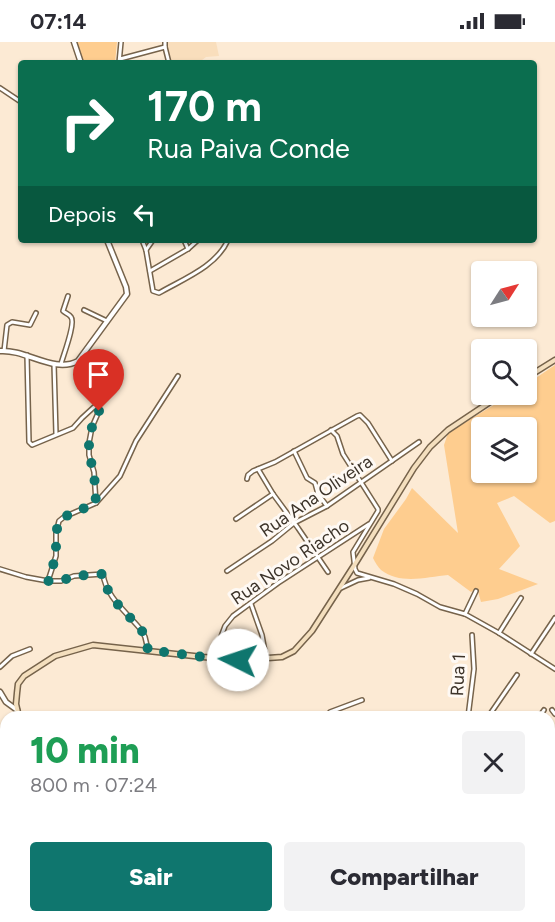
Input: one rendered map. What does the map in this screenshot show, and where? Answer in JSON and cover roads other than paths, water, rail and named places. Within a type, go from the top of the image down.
[{"type":"main road","points":[[537,371],[555,360]]},
{"type":"main road","points":[[18,710],[18,684],[24,676],[55,656],[93,645],[238,660],[282,657],[294,651],[312,631],[414,468],[430,447],[448,430],[486,405]]},
{"type":"street","points":[[74,42],[80,60]]},
{"type":"street","points":[[119,60],[121,42]]},
{"type":"street","points":[[165,42],[168,60]]},
{"type":"street","points":[[122,60],[165,47]]},
{"type":"street","points":[[0,88],[18,99]]},
{"type":"street","points":[[36,312],[30,325],[12,322],[8,325],[2,351],[27,355],[54,364],[72,364],[78,361],[126,296],[126,287],[107,243]]},
{"type":"street","points":[[143,243],[153,291],[159,293],[215,260],[227,243]]},
{"type":"street","points":[[146,250],[151,243]]},
{"type":"street","points":[[185,243],[188,249]]},
{"type":"street","points":[[150,271],[195,243]]},
{"type":"street","points":[[61,364],[72,320],[63,311],[68,296]]},
{"type":"street","points":[[84,310],[107,321]]},
{"type":"street","points":[[27,355],[29,442],[32,445],[73,428],[94,407],[98,408],[89,443],[96,503]]},
{"type":"street","points":[[54,364],[56,435]]},
{"type":"street","points":[[48,581],[56,556],[56,533],[59,521],[96,503],[120,476],[136,441],[178,376]]},
{"type":"street","points":[[248,480],[248,475],[258,469],[360,415],[368,423],[392,461]]},
{"type":"street","points":[[331,430],[343,454],[378,509],[353,552],[357,573],[394,584],[440,607],[465,614],[555,669]]},
{"type":"street","name":"Rua Ana Oliveira","points":[[227,571],[272,542],[294,523],[327,506],[419,442]]},
{"type":"street","points":[[294,451],[307,478],[315,483],[318,494],[327,506]]},
{"type":"street","points":[[258,469],[328,572]]},
{"type":"street","points":[[236,519],[273,494]]},
{"type":"street","name":"Rua Novo Riacho","points":[[214,656],[225,626],[233,616],[370,524]]},
{"type":"street","points":[[0,569],[48,581],[103,574],[111,596],[142,631],[148,650]]},
{"type":"street","points":[[338,591],[358,580],[370,578]]},
{"type":"street","points":[[465,614],[476,591]]},
{"type":"street","points":[[499,633],[521,598]]},
{"type":"street","points":[[214,656],[241,652],[261,654],[265,652],[262,635],[251,604]]},
{"type":"street","points":[[531,654],[555,618]]},
{"type":"street","name":"Rua 1","points":[[469,711],[474,669],[472,635]]},
{"type":"street","points":[[0,667],[12,656],[30,649]]},
{"type":"street","points":[[492,711],[517,675]]},
{"type":"street","points":[[0,692],[6,702],[18,710]]},
{"type":"street","points":[[333,711],[362,700]]}]
